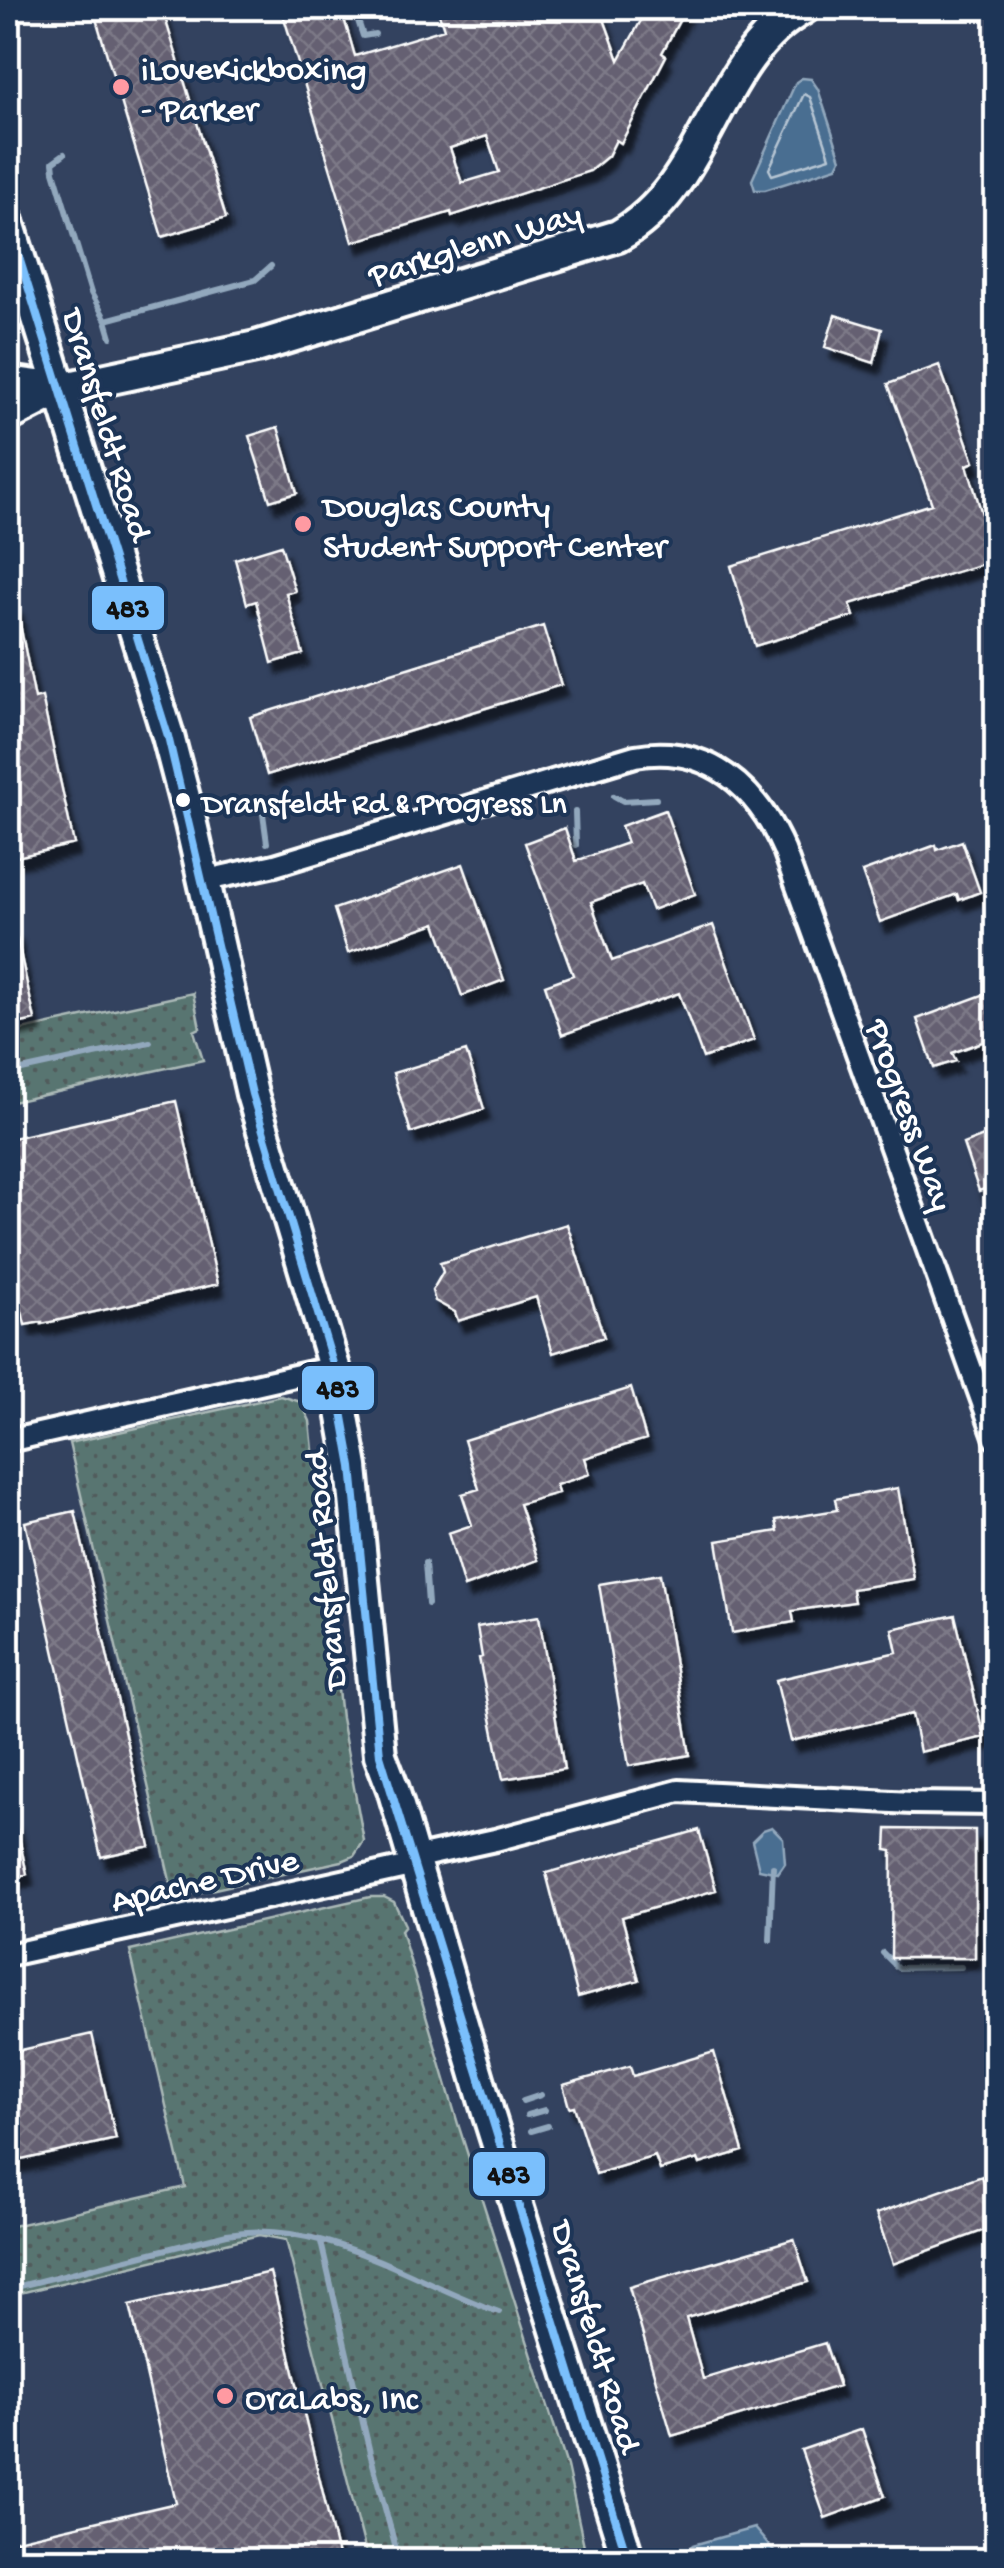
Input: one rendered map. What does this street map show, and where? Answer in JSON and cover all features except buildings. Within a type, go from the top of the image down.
[{"type":"street","name":"Parkglenn Way","points":[[60,389],[256,347],[618,236],[644,219],[669,195],[750,54],[768,32],[804,8]]},
{"type":"street","name":"Dransfeldt Road","points":[[8,222],[168,736],[252,1094],[334,1367],[349,1440],[380,1755],[628,2560]]},
{"type":"street","points":[[8,382],[60,389]]},
{"type":"street","points":[[8,416],[60,389]]},
{"type":"street","name":"Progress Way","points":[[202,881],[275,865],[610,762],[665,753],[704,763],[742,786],[771,821],[789,866],[996,1439]]},
{"type":"street","points":[[8,1441],[334,1367]]},
{"type":"street","name":"Apache Drive","points":[[8,1955],[414,1861],[679,1791],[996,1804]]},
{"type":"green space","points":[[193,993],[200,1028],[194,1031],[203,1060],[8,1103],[8,1033]]},
{"type":"green space","points":[[281,1396],[301,1402],[310,1421],[341,1718],[364,1841],[354,1856],[342,1861],[174,1898],[69,1443]]},
{"type":"green space","points":[[370,1897],[394,1902],[405,1925],[401,1930],[458,2124],[567,2466],[587,2560],[368,2560],[286,2240],[259,2235],[8,2296],[8,2227],[185,2187],[130,1951]]},
{"type":"water","points":[[811,79],[818,89],[841,159],[837,167],[755,190],[752,180],[796,82]]},
{"type":"water","points":[[772,1827],[783,1838],[785,1863],[778,1873],[759,1869],[752,1841]]},
{"type":"water","points":[[754,2528],[781,2560],[689,2560],[689,2548],[693,2545]]},
{"type":"waterway","points":[[354,8],[363,36],[375,34]]},
{"type":"waterway","points":[[64,154],[53,162],[54,171],[91,293],[111,337]]},
{"type":"waterway","points":[[106,320],[255,280],[271,266]]},
{"type":"waterway","points":[[614,796],[623,801],[656,799]]},
{"type":"waterway","points":[[575,812],[576,845]]},
{"type":"waterway","points":[[263,814],[267,843]]},
{"type":"waterway","points":[[8,1073],[150,1042]]},
{"type":"waterway","points":[[425,1563],[428,1604]]},
{"type":"waterway","points":[[770,1940],[773,1867]]},
{"type":"waterway","points":[[883,1953],[898,1968],[961,1967]]},
{"type":"waterway","points":[[523,2101],[541,2095]]},
{"type":"waterway","points":[[527,2115],[545,2110]]},
{"type":"waterway","points":[[531,2131],[548,2126]]},
{"type":"waterway","points":[[8,2289],[227,2234],[263,2231],[332,2243],[499,2312]]},
{"type":"waterway","points":[[321,2242],[399,2560]]},
{"type":"transit line","name":"483","points":[[8,222],[168,736],[252,1094],[334,1367],[352,1467],[380,1755],[628,2560]]},
{"type":"place","name":"iLoveKickboxing - Parker","points":[[121,87]]},
{"type":"place","name":"Douglas County Student Support Center","points":[[303,524]]},
{"type":"place","name":"Dransfeldt Rd & Progress Ln","points":[[183,800]]},
{"type":"place","name":"OraLabs, Inc","points":[[225,2396]]}]
